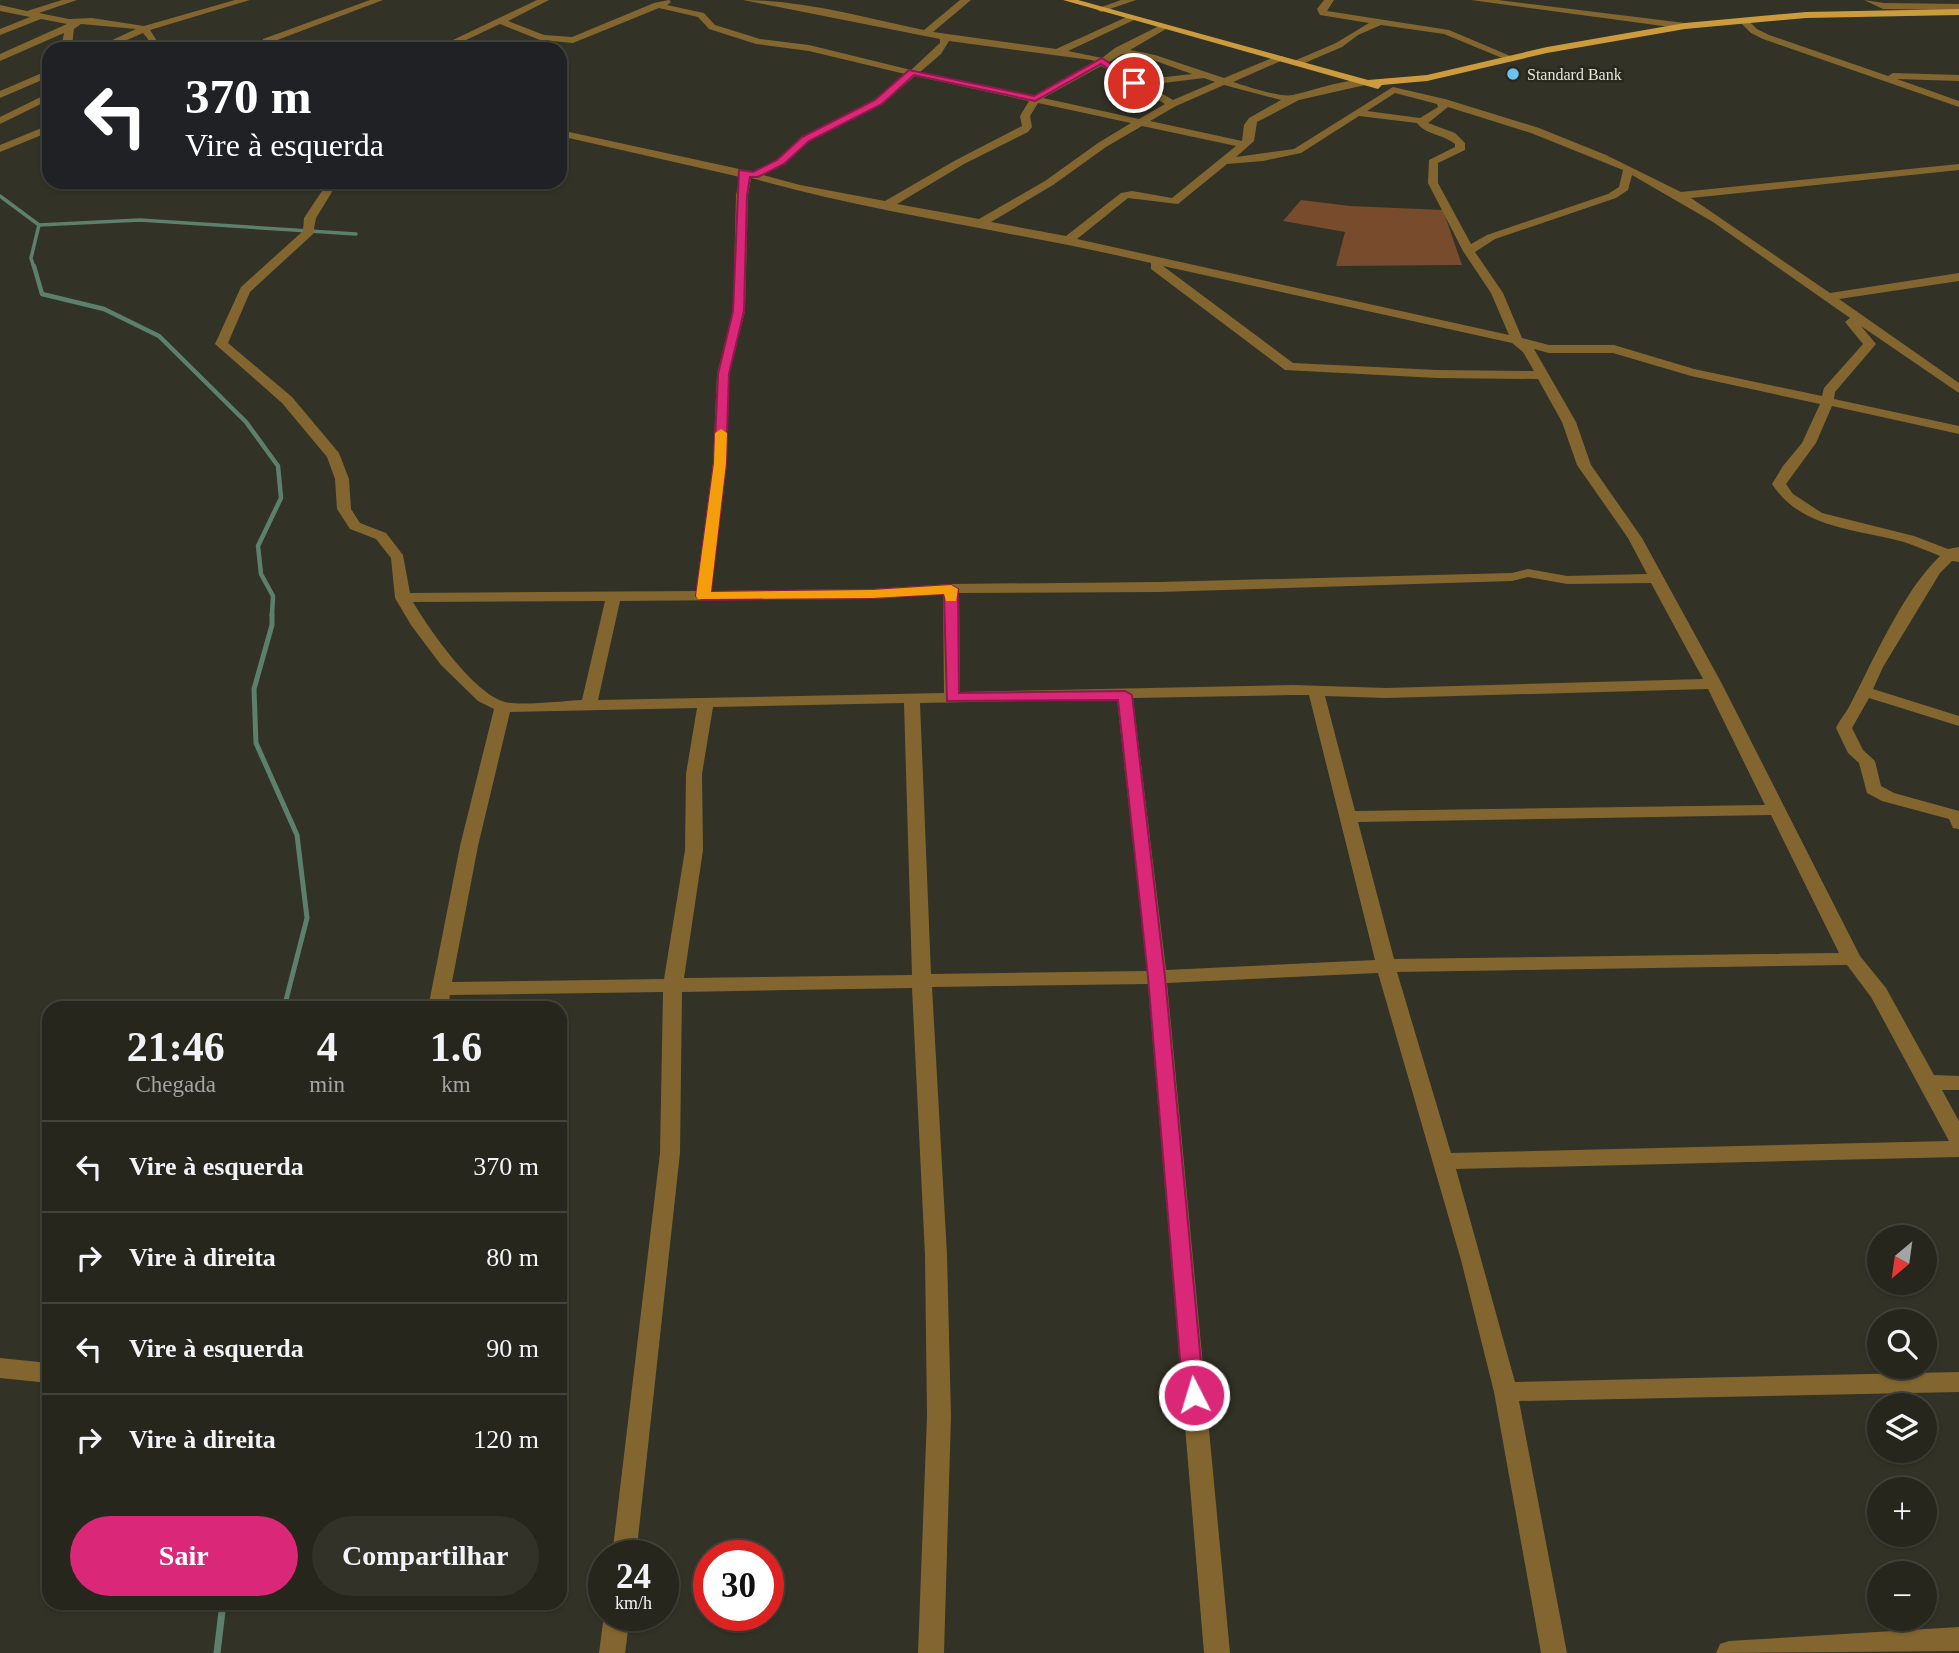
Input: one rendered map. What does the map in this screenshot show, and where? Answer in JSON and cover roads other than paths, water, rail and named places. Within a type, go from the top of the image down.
[{"type":"main road","points":[[1068,0],[1395,91],[1418,85],[1427,78]]},
{"type":"main road","points":[[1369,83],[1427,78],[1510,58],[1685,26],[1931,6],[1959,9]]},
{"type":"street","points":[[29,13],[72,0]]},
{"type":"street","points":[[114,42],[144,29],[245,0]]},
{"type":"street","points":[[267,42],[378,0]]},
{"type":"street","points":[[454,42],[544,0]]},
{"type":"street","points":[[500,21],[543,37],[573,40],[670,0]]},
{"type":"street","points":[[748,0],[771,2],[925,34],[1102,60],[1112,70],[1172,104]]},
{"type":"street","points":[[925,34],[966,0]]},
{"type":"street","points":[[1101,9],[1131,0]]},
{"type":"street","points":[[1329,0],[1322,9],[1323,13],[1446,32],[1510,58]]},
{"type":"street","points":[[1476,0],[1685,26]]},
{"type":"street","points":[[1870,0],[1883,6],[1931,6]]},
{"type":"street","points":[[657,5],[701,15],[712,27],[752,41],[809,48],[1245,145]]},
{"type":"street","points":[[0,8],[74,25]]},
{"type":"street","points":[[0,32],[41,16]]},
{"type":"street","points":[[1058,52],[1131,18]]},
{"type":"street","points":[[1743,20],[1754,31],[1766,37],[1959,104]]},
{"type":"street","points":[[0,58],[74,25],[100,21],[144,29],[153,39],[150,42]]},
{"type":"street","points":[[1297,63],[1339,45],[1355,33],[1381,22]]},
{"type":"street","points":[[68,42],[74,25]]},
{"type":"street","points":[[888,204],[960,162],[1024,130],[1027,127],[1025,116],[1035,99],[1163,27]]},
{"type":"street","points":[[703,596],[720,463],[723,374],[739,311],[742,195],[746,176],[781,162],[806,139],[878,102],[938,52],[945,43],[944,37]]},
{"type":"street","points":[[1118,50],[1179,65],[1205,76],[1289,99]]},
{"type":"street","points":[[982,222],[1049,183],[1102,145],[1172,104],[1280,58]]},
{"type":"street","points":[[4,93],[42,71]]},
{"type":"street","points":[[1867,73],[1912,78],[1926,75],[1959,78]]},
{"type":"street","points":[[1134,83],[1205,76]]},
{"type":"street","points":[[1068,240],[1125,195],[1132,194],[1172,203],[1245,145],[1251,136],[1249,125],[1253,120],[1289,99],[1305,93],[1369,83]]},
{"type":"street","points":[[1224,161],[1263,158],[1297,151],[1395,91],[1441,101],[1541,133],[1601,156],[1679,196],[1959,389]]},
{"type":"street","points":[[4,93],[35,102]]},
{"type":"street","points":[[0,121],[42,99]]},
{"type":"street","points":[[1356,113],[1423,121],[1443,108],[1441,101]]},
{"type":"street","points":[[1423,121],[1425,128],[1452,135],[1460,143],[1461,148],[1457,151],[1433,162],[1433,183],[1468,251],[1504,309],[1517,341],[1524,345],[1569,422],[1584,465],[1635,538],[1714,684],[1852,959],[1879,993],[1959,1140]]},
{"type":"street","points":[[0,149],[42,131]]},
{"type":"street","points":[[567,135],[748,174],[799,188],[1068,240],[1147,260],[1464,327],[1552,349],[1614,349],[1691,372],[1959,429]]},
{"type":"street","points":[[1679,196],[1959,167]]},
{"type":"street","points":[[1468,251],[1491,237],[1612,196],[1624,188],[1628,170]]},
{"type":"street","points":[[329,189],[310,218],[309,232],[245,290],[221,344],[287,400],[334,456],[342,479],[344,509],[355,526],[381,536],[398,558],[403,598],[419,625],[447,662],[484,698],[502,707],[1315,691],[1386,693],[1714,684]]},
{"type":"street","points":[[1147,260],[1290,367],[1437,374],[1541,374]]},
{"type":"street","points":[[1828,297],[1959,277]]},
{"type":"street","points":[[1828,297],[1870,344],[1829,391],[1829,401],[1806,449],[1783,472],[1779,484],[1783,496],[1795,506],[1813,514],[1956,553]]},
{"type":"street","points":[[1956,553],[1934,570],[1844,727],[1856,753],[1867,761],[1873,789],[1888,797],[1956,816],[1959,824]]},
{"type":"street","points":[[403,598],[872,594],[951,589],[1408,581],[1512,577],[1528,573],[1567,580],[1655,578]]},
{"type":"street","points":[[951,589],[952,698]]},
{"type":"street","points":[[589,705],[613,597]]},
{"type":"street","points":[[1315,691],[1386,966],[1506,1392],[1554,1653]]},
{"type":"street","points":[[1863,691],[1959,721]]},
{"type":"street","points":[[1125,695],[1157,977],[1217,1653]]},
{"type":"street","points":[[912,699],[921,979],[936,1255],[939,1416],[931,1653]]},
{"type":"street","points":[[626,1540],[667,1182],[673,985],[694,850],[694,774],[706,703]]},
{"type":"street","points":[[439,1001],[468,846],[502,707]]},
{"type":"street","points":[[1348,817],[1776,810]]},
{"type":"street","points":[[442,989],[1157,977],[1386,966],[1852,959]]},
{"type":"street","points":[[1926,1082],[1959,1083]]},
{"type":"street","points":[[1443,1161],[1959,1149]]},
{"type":"street","points":[[0,1368],[42,1372]]},
{"type":"street","points":[[1506,1392],[1959,1382]]},
{"type":"street","points":[[612,1653],[615,1631]]},
{"type":"street","points":[[1729,1653],[1959,1639]]},
{"type":"waterway","points":[[0,196],[39,225]]},
{"type":"waterway","points":[[39,225],[140,220],[356,234]]},
{"type":"waterway","points":[[34,268],[31,258],[39,225]]},
{"type":"waterway","points":[[34,266],[42,294],[104,309],[159,336],[246,422],[278,466],[281,498],[258,546],[261,574],[273,596],[272,615]]},
{"type":"waterway","points":[[272,615],[272,625],[254,689],[256,743],[297,835],[307,918],[286,1001]]},
{"type":"waterway","points":[[217,1653],[222,1610]]},
{"type":"place","name":"Standard Bank","points":[[1513,74]]}]
